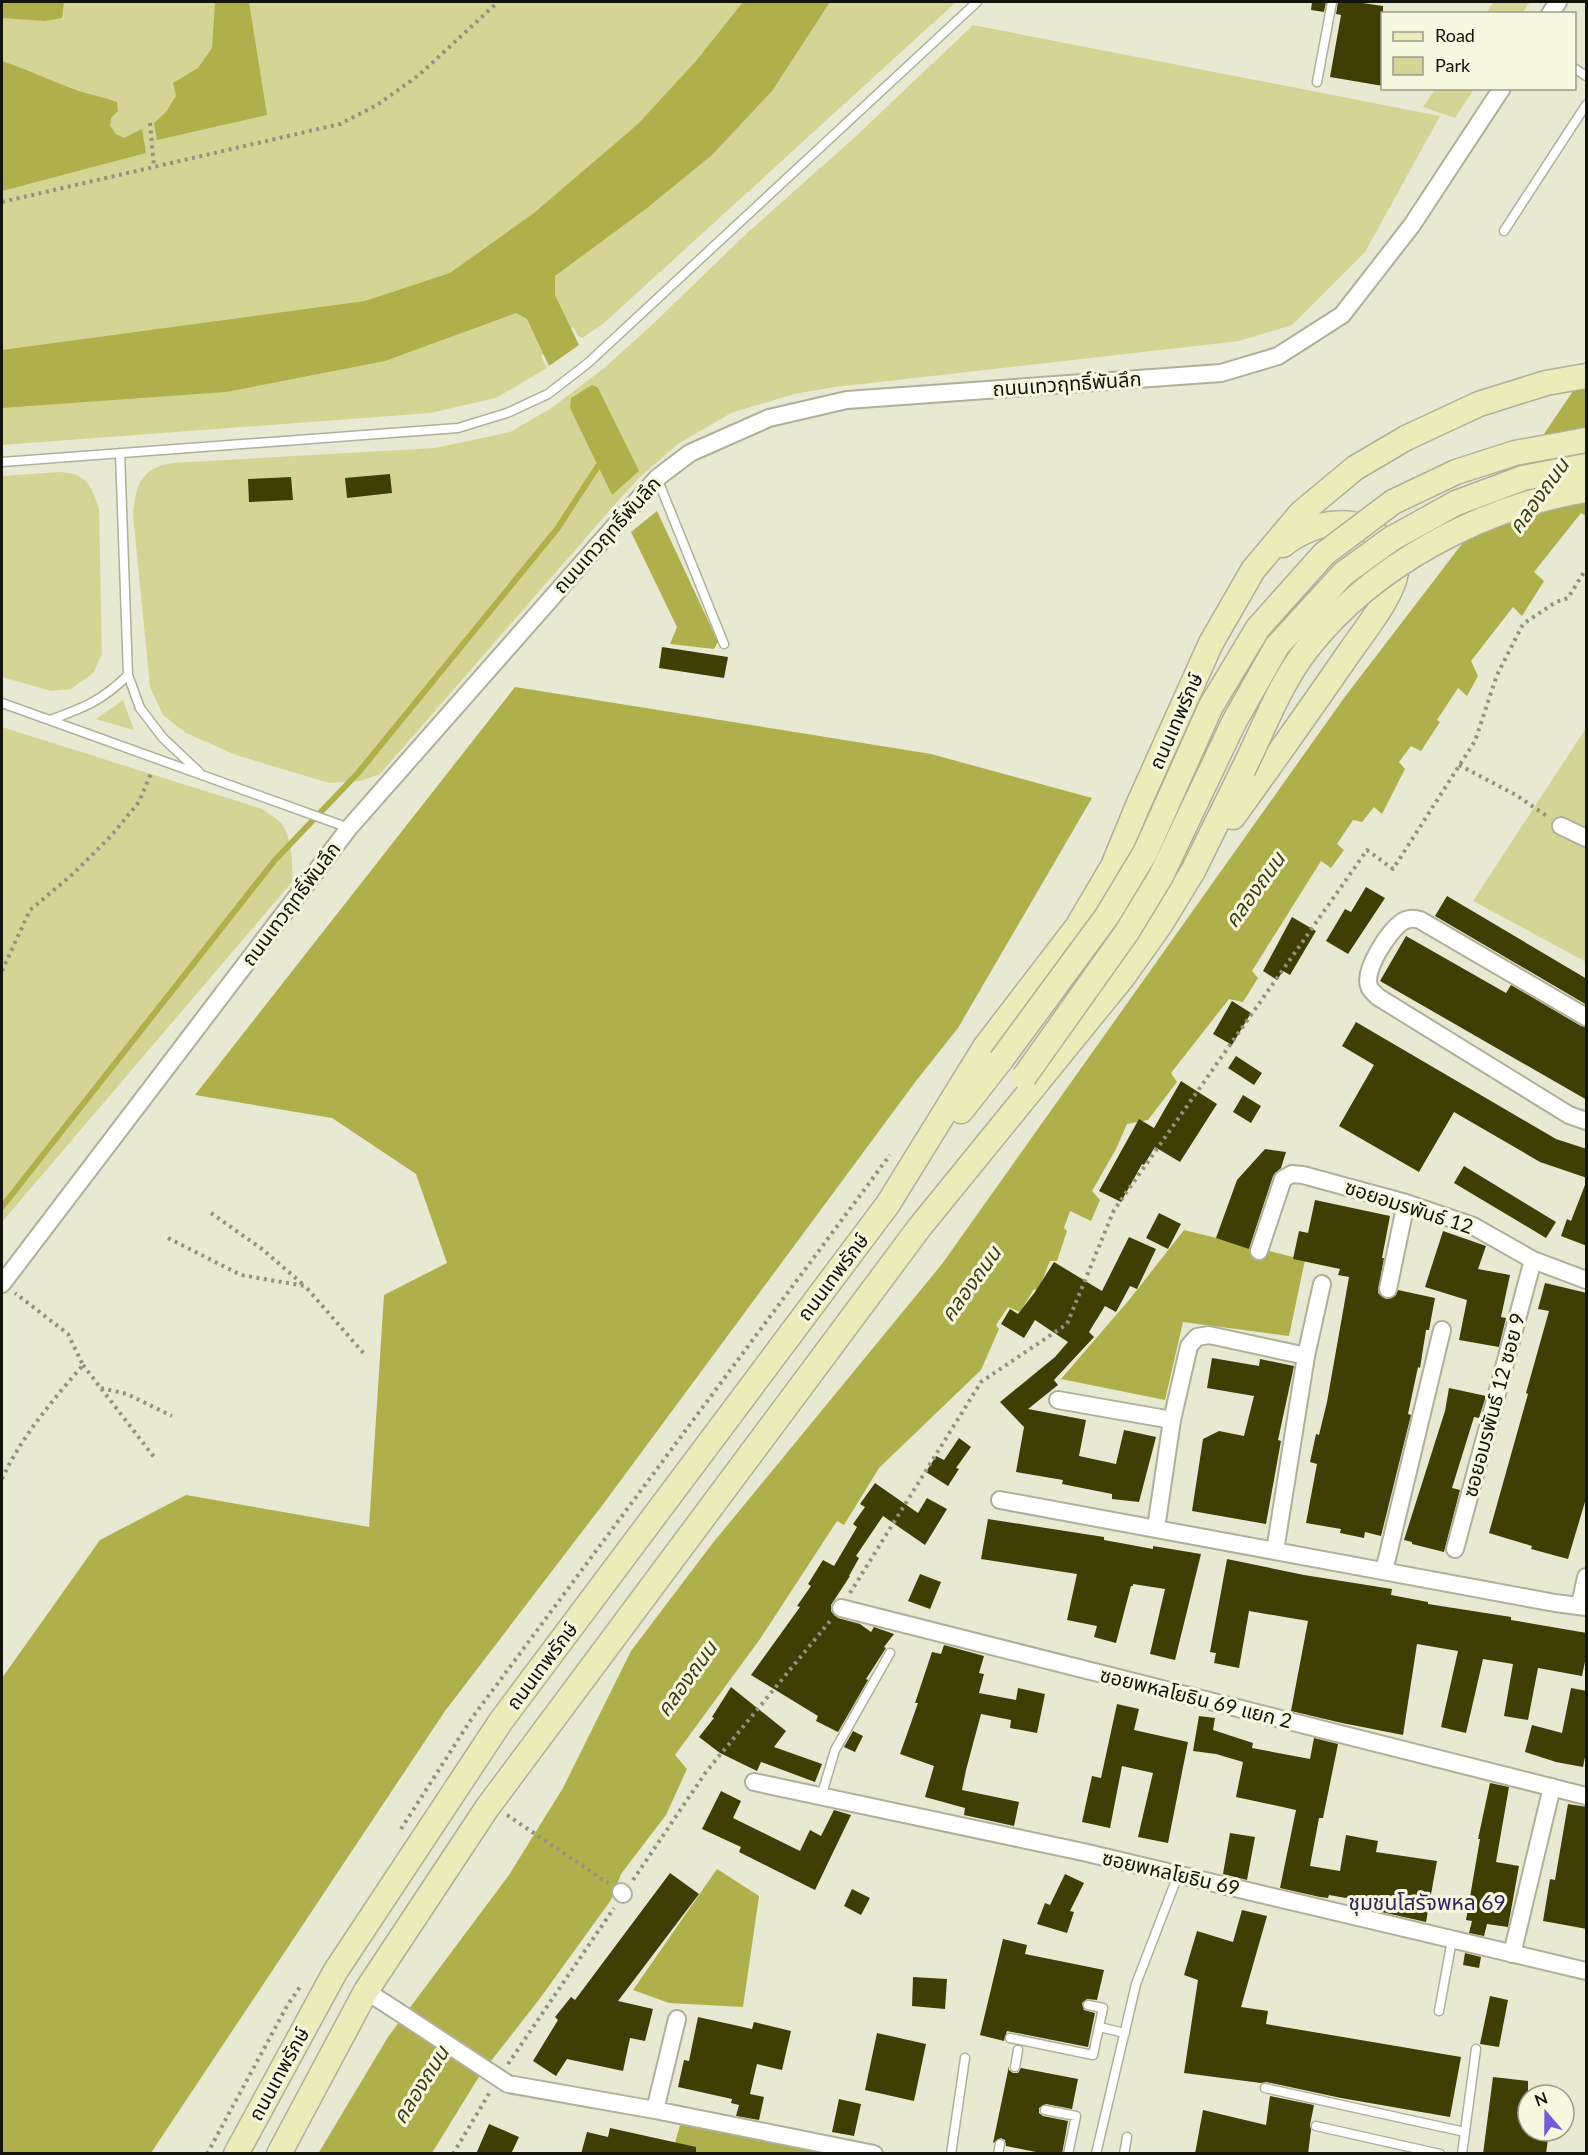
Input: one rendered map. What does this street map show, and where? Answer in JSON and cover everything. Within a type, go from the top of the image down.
[{"type":"main road","name":"ถนนเทพรักษ์","points":[[888,1204],[985,1047],[1077,927],[1113,866],[1211,643],[1253,570],[1301,513],[1355,468],[1406,438],[1479,404],[1546,383],[1587,376]]},
{"type":"main road","name":"ถนนเทพรักษ์","points":[[236,2154],[335,1972],[501,1721],[888,1204],[1001,1060],[1107,916],[1145,853],[1211,706],[1257,628],[1324,554],[1393,502],[1456,472],[1515,453],[1587,440]]},
{"type":"main road","name":"ถนนเทพรักษ์","points":[[279,2154],[366,1991],[487,1808],[919,1228],[1127,932],[1161,876],[1234,722],[1278,646],[1343,574],[1391,539],[1456,502],[1522,478],[1587,466]]},
{"type":"main road","name":"ถนนเทพรักษ์","points":[[919,1228],[1123,977],[1161,925],[1193,871],[1282,690],[1307,649],[1348,605],[1394,568],[1453,532],[1515,507],[1560,494],[1587,490]]},
{"type":"main road","points":[[1193,871],[1286,744],[1368,626],[1389,593],[1396,571],[1393,554],[1382,538],[1371,529],[1338,522],[1312,528],[1290,539],[1253,570]]},
{"type":"street","name":"ถนนเทวฤทธิ์พันลึก","points":[[2,1284],[349,828],[652,483],[690,453],[769,418],[847,400],[1221,373],[1278,356],[1342,315],[1412,225],[1501,90]]},
{"type":"street","points":[[1561,826],[1587,838]]},
{"type":"street","points":[[1587,1017],[1420,920],[1412,918],[1403,921],[1378,951],[1368,976],[1369,988],[1378,997],[1569,1115],[1587,1121]]},
{"type":"street","name":"ซอยอมรพันธ์ 12","points":[[1259,1251],[1282,1179],[1292,1174],[1406,1203],[1473,1226],[1533,1260],[1587,1280]]},
{"type":"street","points":[[1388,1289],[1406,1203]]},
{"type":"street","name":"ซอยอมรพันธ์ 12 ซอย 9","points":[[1455,1550],[1533,1260]]},
{"type":"street","points":[[1275,1551],[1306,1356],[1322,1284]]},
{"type":"street","points":[[1384,1571],[1442,1330]]},
{"type":"street","points":[[1156,1528],[1172,1420],[1189,1346],[1197,1337],[1209,1335],[1306,1356]]},
{"type":"street","points":[[1058,1400],[1172,1420]]},
{"type":"street","points":[[1000,1500],[1555,1603],[1583,1606],[1587,1577]]},
{"type":"street","name":"ซอยพหลโยธิน 69 แยก 2","points":[[841,1608],[1587,1796]]},
{"type":"street","name":"ซอยพหลโยธิน 69","points":[[754,1782],[1083,1852],[1587,1971]]},
{"type":"street","points":[[1512,1954],[1552,1787]]},
{"type":"street","points":[[366,1991],[502,2080],[874,2154]]},
{"type":"street","points":[[655,2110],[677,2019]]},
{"type":"lane","points":[[2,462],[458,428],[507,413],[548,394],[588,363],[977,2]]},
{"type":"lane","points":[[1317,82],[1332,2]]},
{"type":"lane","points":[[1504,231],[1587,105]]},
{"type":"lane","points":[[120,453],[128,675],[140,708],[163,738],[203,776]]},
{"type":"lane","points":[[652,483],[724,644]]},
{"type":"lane","points":[[50,720],[86,707],[111,692],[128,675]]},
{"type":"lane","points":[[2,703],[349,828]]},
{"type":"lane","points":[[820,1797],[835,1750],[890,1653]]},
{"type":"lane","points":[[1096,2154],[1137,1984],[1178,1875]]},
{"type":"lane","points":[[1439,2011],[1452,1940]]},
{"type":"lane","points":[[1010,2038],[1093,2055],[1103,2008],[1088,2005]]},
{"type":"lane","points":[[1099,2026],[1125,2033]]},
{"type":"lane","points":[[1462,2154],[1476,2049]]},
{"type":"lane","points":[[1015,2067],[1018,2050]]},
{"type":"lane","points":[[951,2154],[965,2058]]},
{"type":"lane","points":[[1265,2088],[1465,2132]]},
{"type":"lane","points":[[1045,2110],[1076,2116],[1068,2154]]},
{"type":"lane","points":[[1316,2126],[1440,2154]]},
{"type":"lane","points":[[1124,2154],[1127,2137]]},
{"type":"path","points":[[2,201],[340,124],[377,105],[418,75],[498,2]]},
{"type":"path","points":[[150,123],[154,167]]},
{"type":"path","points":[[453,2154],[622,1893],[706,1772],[841,1608],[981,1382],[1067,1324],[1114,1210],[1366,850],[1393,869],[1475,741],[1497,675],[1523,624],[1556,602],[1568,598],[1587,569]]},
{"type":"path","points":[[2,971],[30,910],[74,873],[118,828],[139,802],[158,759]]},
{"type":"path","points":[[1459,765],[1516,795],[1561,826]]},
{"type":"path","points":[[212,1213],[262,1249],[305,1286],[366,1356]]},
{"type":"path","points":[[168,1238],[241,1275],[305,1286]]},
{"type":"path","points":[[2,1284],[68,1334],[83,1365],[154,1457]]},
{"type":"path","points":[[2,1479],[9,1464],[54,1399],[83,1365]]},
{"type":"path","points":[[100,1388],[127,1394],[172,1416]]},
{"type":"path","points":[[503,1813],[622,1893]]},
{"type":"green space","points":[[2,2],[956,2],[603,324],[582,338],[578,336],[573,327],[541,356],[547,368],[496,398],[430,413],[2,445]]},
{"type":"green space","points":[[1494,2],[1530,2],[1523,12],[1487,12]]},
{"type":"green space","points":[[973,25],[1440,116],[1365,252],[1292,325],[1239,341],[835,387],[794,394],[731,413],[678,444],[640,477],[617,502],[380,774],[360,781],[329,783],[236,755],[186,733],[163,715],[150,687],[133,515],[138,487],[147,474],[162,465],[173,463],[435,448],[510,432],[550,409],[603,369]]},
{"type":"green space","points":[[1435,90],[1473,90],[1455,118],[1423,107]]},
{"type":"green space","points":[[60,472],[83,478],[91,487],[99,509],[102,654],[93,673],[71,689],[51,691],[2,677],[2,476]]},
{"type":"green space","points":[[123,700],[134,730],[96,719]]},
{"type":"green space","points":[[2,727],[262,809],[282,824],[288,836],[292,882],[2,1222]]},
{"type":"green space","points":[[1586,728],[1586,962],[1473,901]]},
{"type":"shaded area","points":[[2,2],[64,2],[62,18],[45,21],[2,18]]},
{"type":"shaded area","points":[[215,2],[249,2],[267,115],[157,140],[154,123],[166,112],[176,96],[173,83],[198,68],[212,48]]},
{"type":"shaded area","points":[[743,2],[830,2],[772,91],[712,155],[647,208],[555,276],[555,295],[579,345],[549,366],[527,319],[516,313],[385,361],[226,392],[2,408],[2,350],[365,301],[450,273],[534,213],[638,124],[696,61]]},
{"type":"shaded area","points":[[2,61],[76,90],[117,102],[118,111],[111,118],[110,126],[116,134],[124,138],[142,129],[146,153],[2,191]]},
{"type":"shaded area","points":[[1586,372],[1586,516],[1581,513],[1534,572],[1544,581],[1522,616],[1513,607],[1471,661],[1478,676],[1467,696],[1458,688],[1437,720],[1440,722],[1421,751],[1411,746],[1399,762],[1405,769],[1382,814],[1374,807],[1362,822],[1353,820],[1337,844],[1344,850],[1331,868],[1321,861],[1252,971],[1258,978],[1243,1002],[1229,999],[1171,1073],[1177,1082],[1148,1120],[1127,1124],[1116,1149],[1092,1191],[1100,1200],[1091,1221],[1070,1211],[1064,1228],[1067,1231],[1057,1261],[1050,1261],[1042,1281],[1042,1294],[1034,1289],[1020,1312],[1008,1307],[996,1325],[999,1329],[981,1370],[879,1468],[844,1525],[837,1521],[760,1639],[675,1755],[687,1769],[666,1815],[621,1874],[611,1900],[538,2001],[480,2075],[432,2153],[318,2154],[388,2037],[509,1875],[563,1788],[631,1651],[712,1544],[942,1264],[1344,698],[1527,459]]},
{"type":"shaded area","points":[[592,385],[598,388],[639,471],[612,495],[570,408],[571,398]]},
{"type":"shaded area","points":[[657,511],[718,642],[714,649],[670,644],[677,627],[631,532]]},
{"type":"shaded area","points":[[515,687],[931,754],[1092,798],[958,1028],[916,1081],[604,1503],[445,1711],[151,2153],[2,2153],[2,1678],[100,1540],[186,1495],[369,1527],[384,1295],[447,1263],[416,1174],[332,1118],[195,1095]]},
{"type":"shaded area","points":[[1184,1230],[1305,1260],[1289,1336],[1183,1322],[1165,1400],[1061,1379],[1129,1300]]},
{"type":"shaded area","points":[[717,1869],[759,1896],[743,2007],[669,2003],[633,1990]]},
{"type":"shaded area","points":[[680,2125],[833,2153],[672,2154]]},
{"type":"building","points":[[1312,2],[1326,2],[1324,12],[1311,10]]},
{"type":"building","points":[[1338,2],[1383,6],[1383,12],[1381,12],[1381,86],[1330,77],[1341,15],[1336,14]]},
{"type":"building","points":[[390,474],[392,493],[347,498],[345,478]]},
{"type":"building","points":[[291,477],[293,500],[249,502],[248,479]]},
{"type":"building","points":[[662,647],[728,657],[724,678],[659,668]]},
{"type":"building","points":[[1366,887],[1385,898],[1348,954],[1326,941],[1345,909],[1351,912]]},
{"type":"building","points":[[1447,896],[1587,979],[1587,1005],[1435,916]]},
{"type":"building","points":[[1292,917],[1316,931],[1290,975],[1283,971],[1277,980],[1263,971]]},
{"type":"building","points":[[1406,936],[1506,993],[1511,985],[1581,1026],[1587,1027],[1587,1100],[1380,981]]},
{"type":"building","points":[[1232,1001],[1251,1013],[1232,1045],[1213,1034]]},
{"type":"building","points":[[1356,1022],[1556,1139],[1587,1149],[1587,1178],[1540,1162],[1454,1112],[1419,1172],[1339,1126],[1374,1065],[1342,1046]]},
{"type":"building","points":[[1236,1056],[1262,1073],[1254,1085],[1228,1068]]},
{"type":"building","points":[[1181,1081],[1217,1104],[1180,1162],[1155,1147],[1144,1165],[1142,1164],[1121,1202],[1099,1191],[1139,1119],[1154,1128]]},
{"type":"building","points":[[1243,1095],[1261,1106],[1251,1123],[1233,1112]]},
{"type":"building","points":[[1265,1149],[1286,1152],[1281,1168],[1273,1176],[1249,1249],[1216,1238],[1237,1180]]},
{"type":"building","points":[[1464,1166],[1556,1222],[1546,1238],[1454,1183]]},
{"type":"building","points":[[1585,1185],[1587,1185],[1587,1246],[1561,1236],[1567,1219],[1571,1221]]},
{"type":"building","points":[[1315,1200],[1390,1216],[1378,1293],[1386,1299],[1395,1296],[1398,1290],[1435,1298],[1408,1414],[1411,1415],[1381,1536],[1365,1532],[1364,1538],[1340,1533],[1341,1529],[1306,1523],[1317,1464],[1310,1462],[1316,1434],[1319,1435],[1327,1402],[1349,1277],[1338,1275],[1340,1269],[1293,1259],[1299,1231],[1308,1233]]},
{"type":"building","points":[[1159,1213],[1181,1224],[1168,1249],[1146,1238]]},
{"type":"building","points":[[1443,1231],[1486,1246],[1478,1269],[1510,1275],[1501,1317],[1506,1318],[1499,1347],[1459,1340],[1467,1300],[1425,1287]]},
{"type":"building","points":[[1129,1237],[1156,1249],[1137,1289],[1130,1286],[1116,1312],[1105,1306],[1089,1332],[1094,1337],[1054,1380],[1058,1385],[1028,1409],[1086,1420],[1079,1456],[1116,1464],[1124,1430],[1156,1437],[1139,1502],[1112,1499],[1112,1494],[1062,1484],[1063,1480],[1016,1472],[1024,1427],[1000,1402],[1055,1357],[1068,1342],[1035,1320],[1024,1338],[1001,1324],[1010,1309],[1018,1314],[1054,1262],[1102,1291]]},
{"type":"building","points":[[1545,1283],[1587,1293],[1587,1495],[1568,1559],[1531,1549],[1532,1546],[1489,1533],[1549,1311],[1538,1309]]},
{"type":"building","points":[[1212,1358],[1259,1366],[1260,1359],[1294,1366],[1278,1440],[1281,1441],[1266,1524],[1192,1511],[1203,1439],[1219,1431],[1244,1436],[1254,1396],[1207,1388]]},
{"type":"building","points":[[1449,1388],[1486,1396],[1479,1418],[1474,1417],[1452,1488],[1460,1490],[1444,1552],[1404,1540],[1445,1411]]},
{"type":"building","points":[[959,1438],[971,1447],[956,1468],[959,1469],[948,1486],[926,1472],[936,1456],[944,1460]]},
{"type":"building","points":[[875,1483],[918,1513],[927,1498],[947,1509],[925,1545],[883,1516],[856,1556],[859,1558],[850,1576],[831,1605],[831,1611],[838,1618],[860,1624],[871,1632],[874,1627],[894,1634],[884,1647],[886,1648],[866,1679],[868,1680],[838,1732],[816,1721],[818,1716],[751,1675],[800,1607],[797,1606],[811,1586],[808,1584],[823,1560],[834,1566],[857,1527],[853,1524],[865,1507],[860,1504]]},
{"type":"building","points":[[988,1519],[1104,1537],[1104,1540],[1153,1549],[1153,1546],[1201,1554],[1175,1660],[1150,1654],[1165,1589],[1133,1584],[1116,1643],[1094,1637],[1097,1626],[1067,1620],[1077,1574],[981,1559]]},
{"type":"building","points":[[1227,1559],[1304,1575],[1392,1589],[1391,1595],[1428,1602],[1428,1604],[1511,1617],[1511,1620],[1587,1633],[1587,1652],[1582,1676],[1538,1668],[1528,1720],[1504,1716],[1513,1664],[1483,1659],[1466,1733],[1441,1727],[1458,1651],[1417,1644],[1403,1735],[1291,1711],[1308,1621],[1249,1611],[1239,1668],[1214,1663],[1216,1653],[1210,1652]]},
{"type":"building","points":[[920,1574],[941,1582],[930,1609],[908,1601]]},
{"type":"building","points":[[944,1645],[984,1656],[979,1673],[984,1674],[979,1693],[1016,1700],[1018,1688],[1045,1694],[1037,1733],[1010,1728],[1011,1720],[981,1714],[966,1770],[962,1790],[1019,1802],[1014,1826],[964,1815],[965,1808],[925,1797],[934,1766],[900,1754],[918,1703],[915,1703],[932,1652],[941,1654]]},
{"type":"building","points":[[731,1687],[786,1731],[774,1747],[822,1764],[815,1782],[761,1762],[757,1771],[720,1753],[699,1737],[714,1718],[712,1717]]},
{"type":"building","points":[[1571,1688],[1587,1691],[1587,1747],[1583,1767],[1556,1762],[1525,1752],[1532,1725],[1562,1733]]},
{"type":"building","points":[[1117,1704],[1139,1709],[1134,1730],[1188,1742],[1168,1843],[1138,1837],[1153,1773],[1122,1766],[1110,1828],[1082,1822],[1092,1776],[1101,1778]]},
{"type":"building","points":[[1199,1716],[1215,1718],[1213,1730],[1253,1743],[1252,1748],[1310,1759],[1314,1738],[1338,1744],[1323,1818],[1319,1818],[1310,1866],[1340,1871],[1346,1835],[1378,1841],[1376,1852],[1437,1861],[1426,1922],[1368,1909],[1369,1902],[1329,1895],[1328,1898],[1320,1897],[1280,1888],[1296,1810],[1236,1797],[1243,1762],[1216,1754],[1193,1751]]},
{"type":"building","points":[[853,1731],[863,1736],[855,1752],[844,1747]]},
{"type":"building","points":[[1490,1783],[1509,1787],[1496,1862],[1519,1866],[1508,1927],[1487,1924],[1484,1936],[1469,1933],[1472,1921],[1466,1920],[1480,1839],[1478,1839]]},
{"type":"building","points":[[721,1791],[741,1801],[733,1818],[800,1851],[810,1830],[821,1836],[834,1810],[851,1815],[815,1890],[739,1852],[741,1847],[702,1829]]},
{"type":"building","points":[[1568,1804],[1587,1807],[1587,1929],[1543,1921],[1550,1879],[1555,1880]]},
{"type":"building","points":[[1230,1833],[1255,1837],[1247,1880],[1223,1874]]},
{"type":"building","points":[[670,1873],[699,1894],[618,2001],[653,2009],[645,2041],[630,2038],[623,2071],[567,2059],[556,2076],[533,2061],[558,2020],[555,2017],[571,1997],[575,2000]]},
{"type":"building","points":[[1065,1874],[1084,1883],[1070,1911],[1074,1912],[1067,1933],[1037,1924],[1045,1903],[1050,1905]]},
{"type":"building","points":[[852,1889],[870,1898],[861,1915],[844,1906]]},
{"type":"building","points":[[1242,1910],[1267,1916],[1241,2007],[1268,2011],[1266,2024],[1461,2057],[1450,2117],[1266,2082],[1184,2073],[1198,1980],[1184,1975],[1197,1931],[1233,1942]]},
{"type":"building","points":[[1003,1939],[1027,1945],[1025,1954],[1104,1970],[1097,2000],[1087,1999],[1082,2003],[1084,2010],[1095,2013],[1088,2047],[1007,2031],[1004,2041],[980,2035]]},
{"type":"building","points":[[1465,1953],[1481,1957],[1479,1968],[1463,1965]]},
{"type":"building","points":[[913,1977],[947,1979],[945,2009],[912,2006]]},
{"type":"building","points":[[1490,1996],[1508,2000],[1499,2047],[1480,2044]]},
{"type":"building","points":[[698,2017],[752,2029],[754,2022],[791,2031],[782,2070],[757,2064],[750,2094],[764,2097],[759,2120],[736,2116],[739,2105],[731,2103],[732,2099],[678,2087],[684,2060],[689,2061]]},
{"type":"building","points":[[877,2033],[926,2044],[914,2101],[865,2090]]},
{"type":"building","points":[[1009,2066],[1009,2070],[1013,2073],[1018,2073],[1021,2068],[1078,2079],[1072,2109],[1046,2104],[1039,2108],[1039,2113],[1043,2116],[1068,2121],[1062,2154],[1046,2154],[1006,2146],[1005,2140],[1001,2138],[993,2143]]},
{"type":"building","points":[[1493,2077],[1528,2081],[1528,2083],[1516,2083],[1516,2143],[1547,2143],[1546,2154],[1483,2154]]},
{"type":"building","points":[[1270,2096],[1314,2105],[1308,2154],[1195,2154],[1203,2110],[1266,2125]]},
{"type":"building","points":[[839,2099],[861,2104],[854,2136],[832,2132]]},
{"type":"building","points":[[489,2124],[519,2137],[511,2154],[476,2154]]},
{"type":"building","points":[[610,2128],[696,2147],[696,2154],[581,2154],[587,2132],[608,2137]]},
{"type":"waterway","points":[[2,1207],[275,860],[358,773],[557,529],[598,466]]},
{"type":"district","name":"ชุมชนโสรัจพหล 69","points":[[1427,1903]]},
{"type":"water label","name":"คลองถนน","points":[[1539,496]]},
{"type":"water label","name":"คลองถนน","points":[[1255,890]]},
{"type":"water label","name":"คลองถนน","points":[[971,1284]]},
{"type":"water label","name":"คลองถนน","points":[[687,1679]]},
{"type":"water label","name":"คลองถนน","points":[[421,2085]]}]
